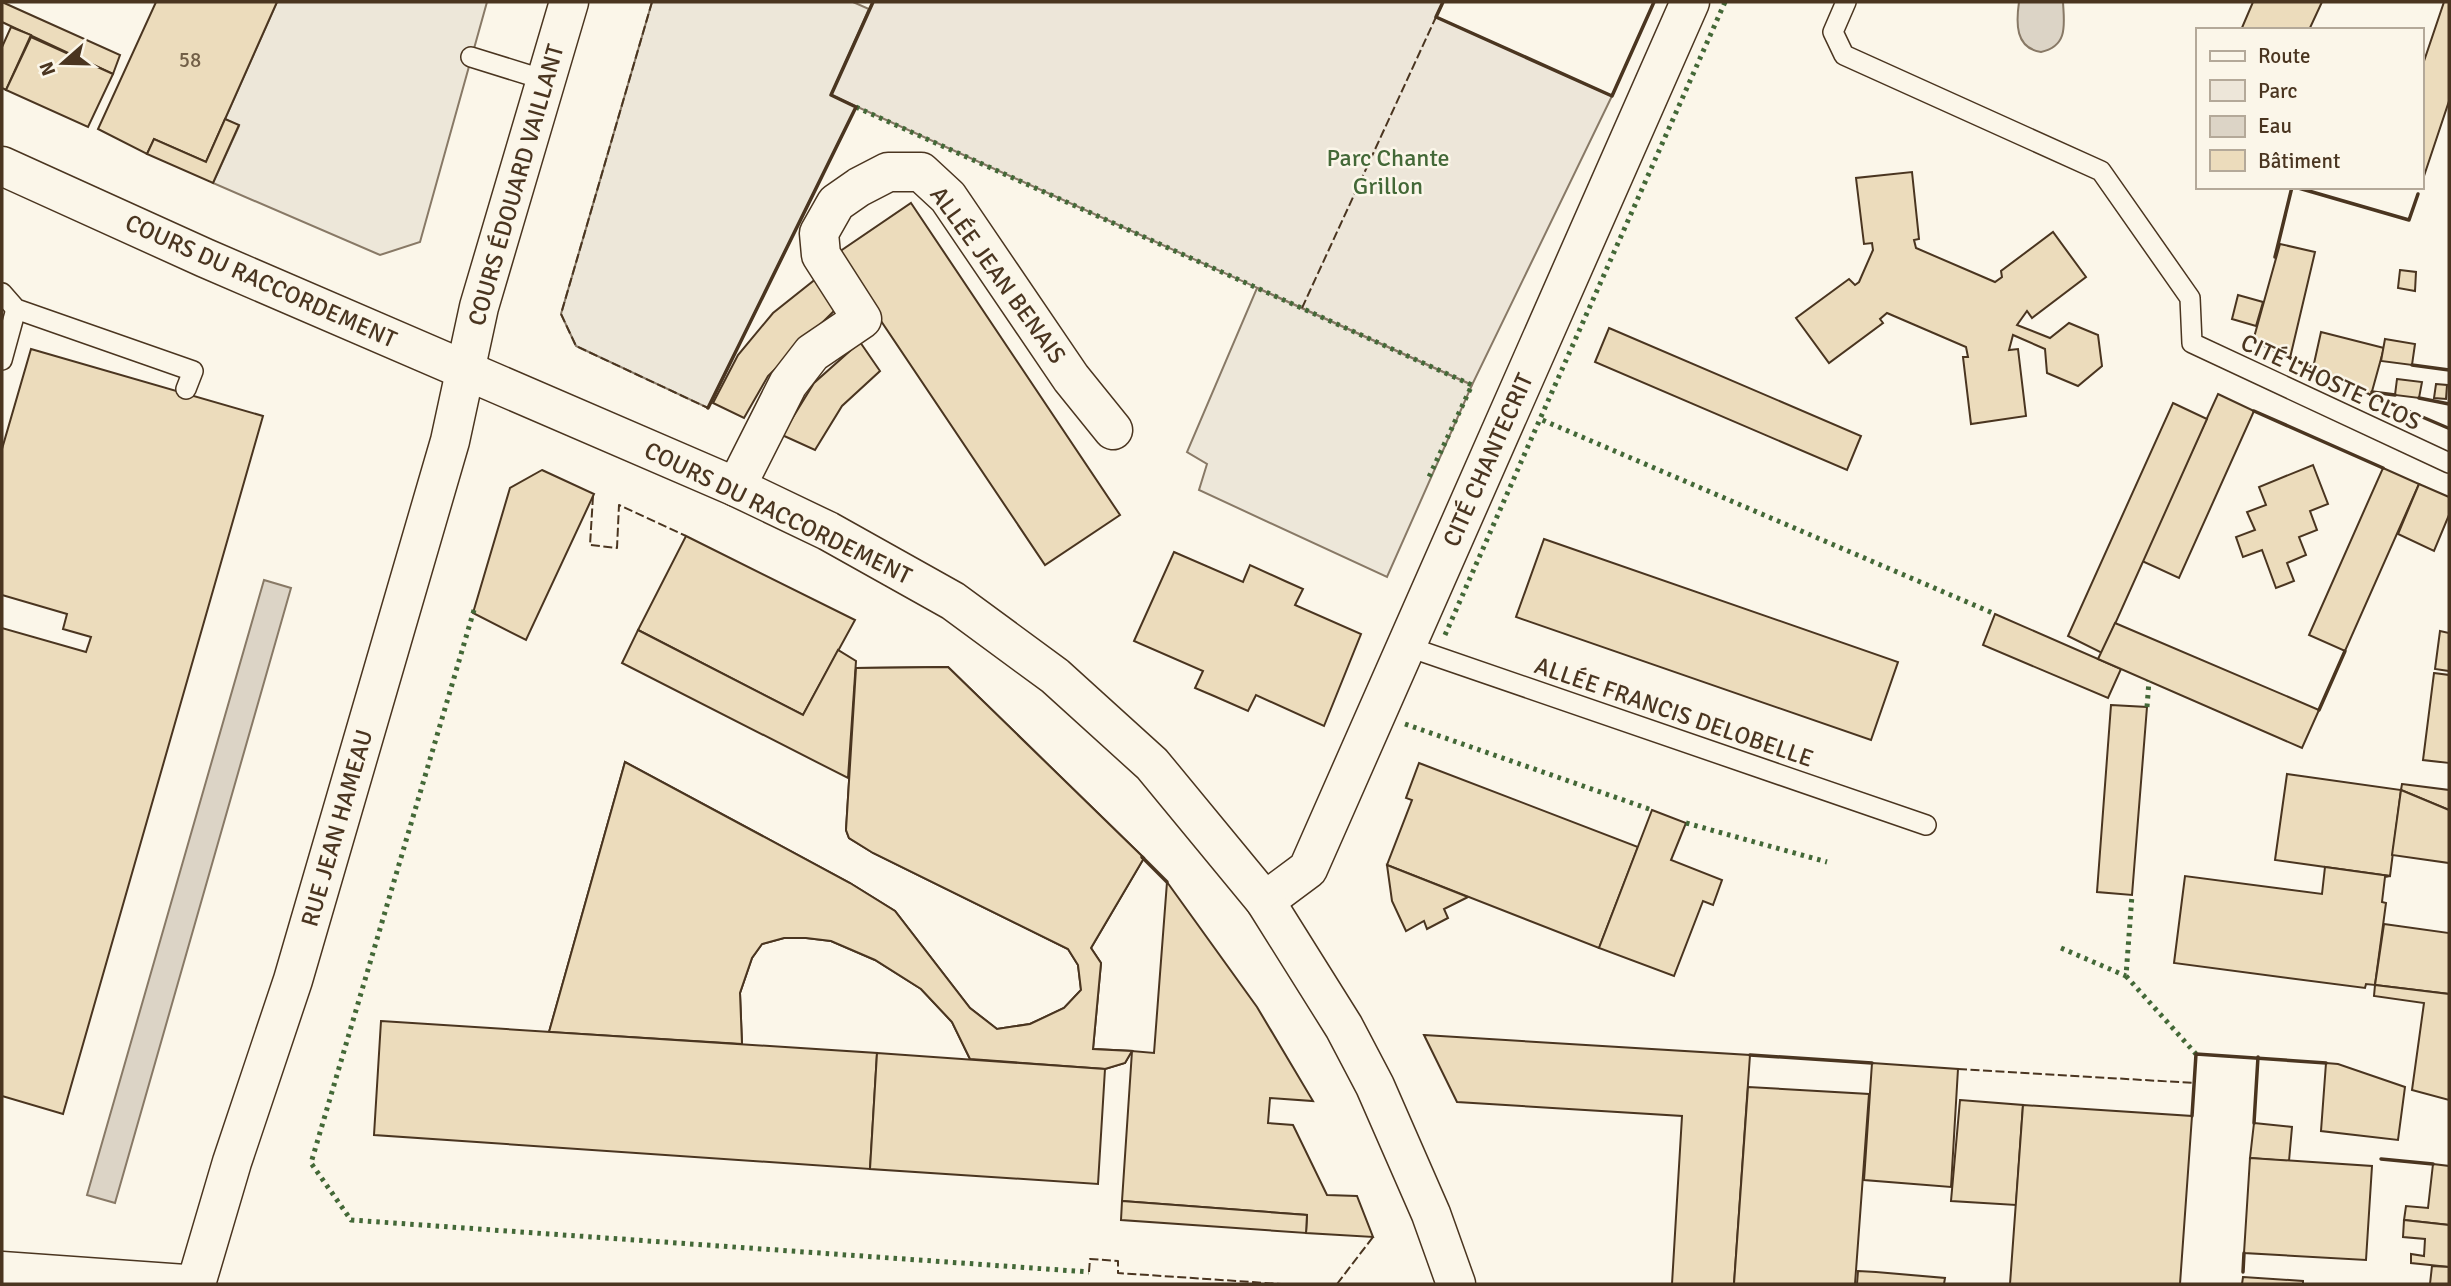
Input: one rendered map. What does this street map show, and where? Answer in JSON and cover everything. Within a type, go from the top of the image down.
[{"type":"street","name":"COURS ÉDOUARD VAILLANT","points":[[467,369],[479,307],[569,2]]},
{"type":"street","name":"CITÉ CHANTECRIT","points":[[1265,901],[1308,869],[1690,2]]},
{"type":"street","name":"COURS DU RACCORDEMENT","points":[[2,166],[205,258],[736,487],[828,531],[953,601],[1055,676],[1152,764],[1265,901],[1345,1027],[1375,1086],[1431,1214],[1456,1284]]},
{"type":"street","name":"ALLÉE JEAN BENAIS","points":[[736,487],[788,383],[812,353],[862,319],[821,255],[819,233],[836,203],[888,172],[921,172],[948,197],[1071,378],[1113,430]]},
{"type":"street","name":"RUE JEAN HAMEAU","points":[[196,1284],[232,1162],[301,954],[450,441],[467,369]]},
{"type":"street","points":[[2,1271],[185,1284]]},
{"type":"lane","name":"CITÉ LHOSTE CLOS","points":[[1846,2],[1833,32],[1844,55],[2101,171],[2190,298],[2192,343],[2449,463]]},
{"type":"lane","points":[[471,57],[545,80]]},
{"type":"lane","points":[[2,293],[16,309],[193,371],[187,389]]},
{"type":"lane","points":[[2,360],[16,309]]},
{"type":"lane","name":"ALLÉE FRANCIS DELOBELLE","points":[[1406,646],[1926,825]]},
{"type":"green space","name":"Parc Chante Grillon","points":[[873,2],[1443,2],[1436,17],[1612,96],[1472,385],[831,95]]},
{"type":"shaded area","points":[[277,2],[487,2],[420,242],[380,255],[213,183],[239,126],[225,119]]},
{"type":"shaded area","points":[[652,2],[853,2],[869,9],[831,95],[856,107],[708,408],[576,346],[561,314]]},
{"type":"shaded area","points":[[1257,288],[1472,385],[1387,577],[1199,490],[1207,464],[1187,452]]},
{"type":"water","points":[[2019,2],[2063,2],[2063,33],[2056,45],[2041,52],[2026,45],[2019,33]]},
{"type":"water","points":[[264,580],[291,588],[115,1203],[87,1195]]},
{"type":"building","points":[[2,2],[120,55],[113,74],[2,22]]},
{"type":"building","points":[[156,2],[277,2],[206,162],[154,139],[147,154],[98,129]]},
{"type":"building","points":[[2253,2],[2322,2],[2310,28],[2242,28]]},
{"type":"building","points":[[2444,2],[2449,2],[2449,101],[2423,179],[2423,64]]},
{"type":"building","points":[[11,27],[31,35],[6,90],[2,88],[2,47]]},
{"type":"building","points":[[31,37],[113,74],[88,127],[6,90]]},
{"type":"building","points":[[225,119],[239,125],[213,183],[147,154],[154,139],[206,162]]},
{"type":"building","points":[[1912,172],[1919,239],[1914,240],[1916,248],[1995,282],[2002,277],[2001,271],[2053,232],[2086,277],[2032,318],[2027,311],[2017,325],[2050,338],[2069,323],[2098,335],[2102,366],[2078,386],[2047,373],[2045,349],[2013,335],[2009,350],[2018,349],[2026,416],[1971,424],[1963,357],[1968,357],[1966,347],[1887,313],[1880,319],[1883,323],[1829,363],[1796,318],[1849,279],[1855,285],[1859,282],[1873,250],[1872,243],[1864,244],[1856,178]]},
{"type":"building","points":[[911,203],[1120,515],[1045,565],[836,254]]},
{"type":"building","points":[[2280,244],[2315,252],[2290,358],[2253,341]]},
{"type":"building","points":[[2400,270],[2416,272],[2415,291],[2398,288]]},
{"type":"building","points":[[817,278],[837,308],[768,376],[744,418],[713,403],[738,355],[773,313]]},
{"type":"building","points":[[2238,295],[2263,302],[2256,326],[2232,319]]},
{"type":"building","points":[[1609,328],[1861,436],[1847,470],[1595,362]]},
{"type":"building","points":[[2321,332],[2384,348],[2371,395],[2313,368]]},
{"type":"building","points":[[2385,339],[2415,344],[2412,365],[2381,361]]},
{"type":"building","points":[[860,342],[880,371],[842,406],[815,450],[782,435],[814,383]]},
{"type":"building","points":[[31,349],[263,416],[63,1114],[2,1096],[2,628],[86,652],[91,637],[63,629],[67,614],[2,595],[2,449]]},
{"type":"building","points":[[2397,379],[2422,382],[2419,398],[2395,395]]},
{"type":"building","points":[[2436,384],[2447,385],[2446,399],[2434,398]]},
{"type":"building","points":[[2218,394],[2254,411],[2179,578],[2142,561]]},
{"type":"building","points":[[2173,403],[2207,419],[2102,653],[2068,636]]},
{"type":"building","points":[[2313,465],[2328,504],[2310,511],[2317,530],[2299,537],[2306,555],[2287,563],[2294,581],[2276,588],[2262,550],[2243,557],[2236,537],[2255,530],[2247,512],[2266,505],[2259,487]]},
{"type":"building","points":[[2383,468],[2419,484],[2345,651],[2309,635]]},
{"type":"building","points":[[542,470],[594,494],[526,640],[473,613],[510,488]]},
{"type":"building","points":[[2419,484],[2449,497],[2449,515],[2434,551],[2398,534]]},
{"type":"building","points":[[686,536],[855,620],[803,715],[638,630]]},
{"type":"building","points":[[1544,539],[1898,662],[1871,740],[1516,617]]},
{"type":"building","points":[[1174,552],[1243,582],[1250,565],[1303,589],[1295,605],[1361,634],[1324,726],[1256,695],[1248,711],[1195,688],[1203,671],[1134,641]]},
{"type":"building","points":[[1995,614],[2121,669],[2108,698],[1983,645]]},
{"type":"building","points":[[2115,623],[2319,710],[2302,748],[2098,659]]},
{"type":"building","points":[[638,630],[803,715],[838,650],[856,661],[848,778],[622,663]]},
{"type":"building","points":[[2440,631],[2449,633],[2449,671],[2435,669]]},
{"type":"building","points":[[948,667],[1144,858],[1091,948],[1101,963],[1093,1049],[1132,1051],[1125,1063],[1105,1069],[970,1059],[952,1022],[921,989],[875,960],[831,941],[806,938],[784,938],[762,944],[752,958],[740,993],[742,1044],[549,1032],[625,762],[850,883],[895,911],[970,1008],[997,1029],[1030,1024],[1064,1008],[1081,990],[1078,965],[1068,949],[873,853],[849,838],[846,830],[856,668]]},
{"type":"building","points":[[948,667],[1144,858],[1091,948],[1101,963],[1093,1049],[1132,1051],[1125,1063],[1105,1069],[970,1059],[952,1022],[921,989],[875,960],[831,941],[806,938],[784,938],[762,944],[752,958],[740,993],[742,1044],[549,1032],[625,762],[850,883],[895,911],[970,1008],[997,1029],[1030,1024],[1064,1008],[1081,990],[1078,965],[1068,949],[873,853],[849,838],[846,830],[856,668]]},
{"type":"building","points":[[2434,673],[2449,675],[2449,763],[2423,760]]},
{"type":"building","points":[[2111,705],[2147,707],[2132,895],[2097,892]]},
{"type":"building","points":[[1419,763],[1638,847],[1599,948],[1387,865],[1412,800],[1406,798]]},
{"type":"building","points":[[2287,774],[2401,790],[2390,876],[2275,860]]},
{"type":"building","points":[[2402,784],[2449,790],[2449,810],[2401,790]]},
{"type":"building","points":[[2401,790],[2449,810],[2449,863],[2392,855]]},
{"type":"building","points":[[1652,810],[1686,823],[1671,860],[1722,880],[1713,905],[1703,901],[1674,976],[1599,948]]},
{"type":"building","points":[[1387,865],[1468,897],[1444,909],[1448,918],[1427,929],[1424,921],[1406,931],[1392,901]]},
{"type":"building","points":[[2325,867],[2390,876],[2385,877],[2382,902],[2386,903],[2375,985],[2366,984],[2365,988],[2174,963],[2185,876],[2322,894]]},
{"type":"building","points":[[1167,882],[1257,1007],[1313,1101],[1270,1098],[1268,1123],[1293,1125],[1327,1195],[1357,1196],[1373,1237],[1306,1233],[1307,1215],[1122,1201],[1132,1051],[1154,1053]]},
{"type":"building","points":[[2384,924],[2449,933],[2449,994],[2375,985]]},
{"type":"building","points":[[2375,985],[2449,994],[2449,1100],[2412,1090],[2424,1003],[2374,996]]},
{"type":"building","points":[[381,1021],[877,1053],[870,1169],[374,1135]]},
{"type":"building","points":[[1424,1035],[1750,1055],[1734,1284],[1672,1284],[1682,1116],[1457,1102]]},
{"type":"building","points":[[877,1053],[1105,1069],[1098,1184],[870,1169]]},
{"type":"building","points":[[1872,1063],[1958,1069],[1951,1187],[1864,1180]]},
{"type":"building","points":[[2326,1063],[2338,1064],[2405,1087],[2398,1140],[2321,1131]]},
{"type":"building","points":[[1748,1087],[1869,1094],[1855,1284],[1734,1284]]},
{"type":"building","points":[[1960,1100],[2023,1105],[2016,1205],[1951,1201]]},
{"type":"building","points":[[2023,1105],[2192,1116],[2180,1284],[2010,1284]]},
{"type":"building","points":[[2254,1123],[2292,1127],[2289,1161],[2250,1158]]},
{"type":"building","points":[[2250,1158],[2372,1166],[2366,1260],[2244,1253]]},
{"type":"building","points":[[2433,1164],[2449,1166],[2449,1225],[2404,1220],[2406,1206],[2428,1208]]},
{"type":"building","points":[[1122,1201],[1307,1215],[1306,1233],[1121,1220]]},
{"type":"building","points":[[2404,1220],[2449,1225],[2449,1267],[2411,1263],[2411,1254],[2424,1256],[2425,1239],[2403,1237]]},
{"type":"building","points":[[2432,1266],[2449,1267],[2449,1284],[2430,1284]]},
{"type":"building","points":[[1858,1271],[1945,1278],[1944,1284],[1857,1284]]},
{"type":"building","points":[[2243,1277],[2303,1281],[2303,1284],[2242,1284]]},
{"type":"hedge","points":[[1725,2],[1540,419],[1995,614]]},
{"type":"hedge","points":[[856,107],[1472,385],[1428,479]]},
{"type":"hedge","points":[[1445,635],[1540,419]]},
{"type":"hedge","points":[[474,610],[311,1163],[351,1220],[1089,1272]]},
{"type":"hedge","points":[[2147,707],[2149,681]]},
{"type":"hedge","points":[[1405,724],[1652,810]]},
{"type":"hedge","points":[[1686,823],[1827,862]]},
{"type":"hedge","points":[[2061,948],[2126,976],[2132,895]]},
{"type":"hedge","points":[[2126,976],[2196,1054]]},
{"type":"fence","points":[[652,2],[561,314],[576,346],[708,408]]},
{"type":"fence","points":[[1302,308],[1436,17]]},
{"type":"fence","points":[[593,496],[590,545],[617,548],[619,505],[686,536]]},
{"type":"fence","points":[[1958,1069],[2194,1083]]},
{"type":"fence","points":[[1337,1284],[1373,1237]]},
{"type":"fence","points":[[1089,1272],[1090,1259],[1118,1261],[1118,1273],[1281,1284]]},
{"type":"wall","points":[[708,408],[856,107],[831,95],[873,2]]},
{"type":"wall","points":[[1443,2],[1436,17],[1612,96],[1654,2]]},
{"type":"wall","points":[[2275,257],[2292,189]]},
{"type":"wall","points":[[2302,189],[2409,220],[2418,194]]},
{"type":"wall","points":[[2290,358],[2313,368]]},
{"type":"wall","points":[[2412,365],[2449,370]]},
{"type":"wall","points":[[2372,392],[2395,395]]},
{"type":"wall","points":[[2371,395],[2448,428]]},
{"type":"wall","points":[[2419,398],[2449,404]]},
{"type":"wall","points":[[2254,411],[2383,468]]},
{"type":"wall","points":[[2319,710],[2345,651]]},
{"type":"wall","points":[[1142,857],[1167,882]]},
{"type":"wall","points":[[2192,1116],[2196,1054],[2326,1063]]},
{"type":"wall","points":[[1750,1055],[1872,1063]]},
{"type":"wall","points":[[2254,1123],[2258,1057]]},
{"type":"wall","points":[[2381,1159],[2433,1164]]},
{"type":"wall","points":[[2243,1272],[2244,1253]]}]
